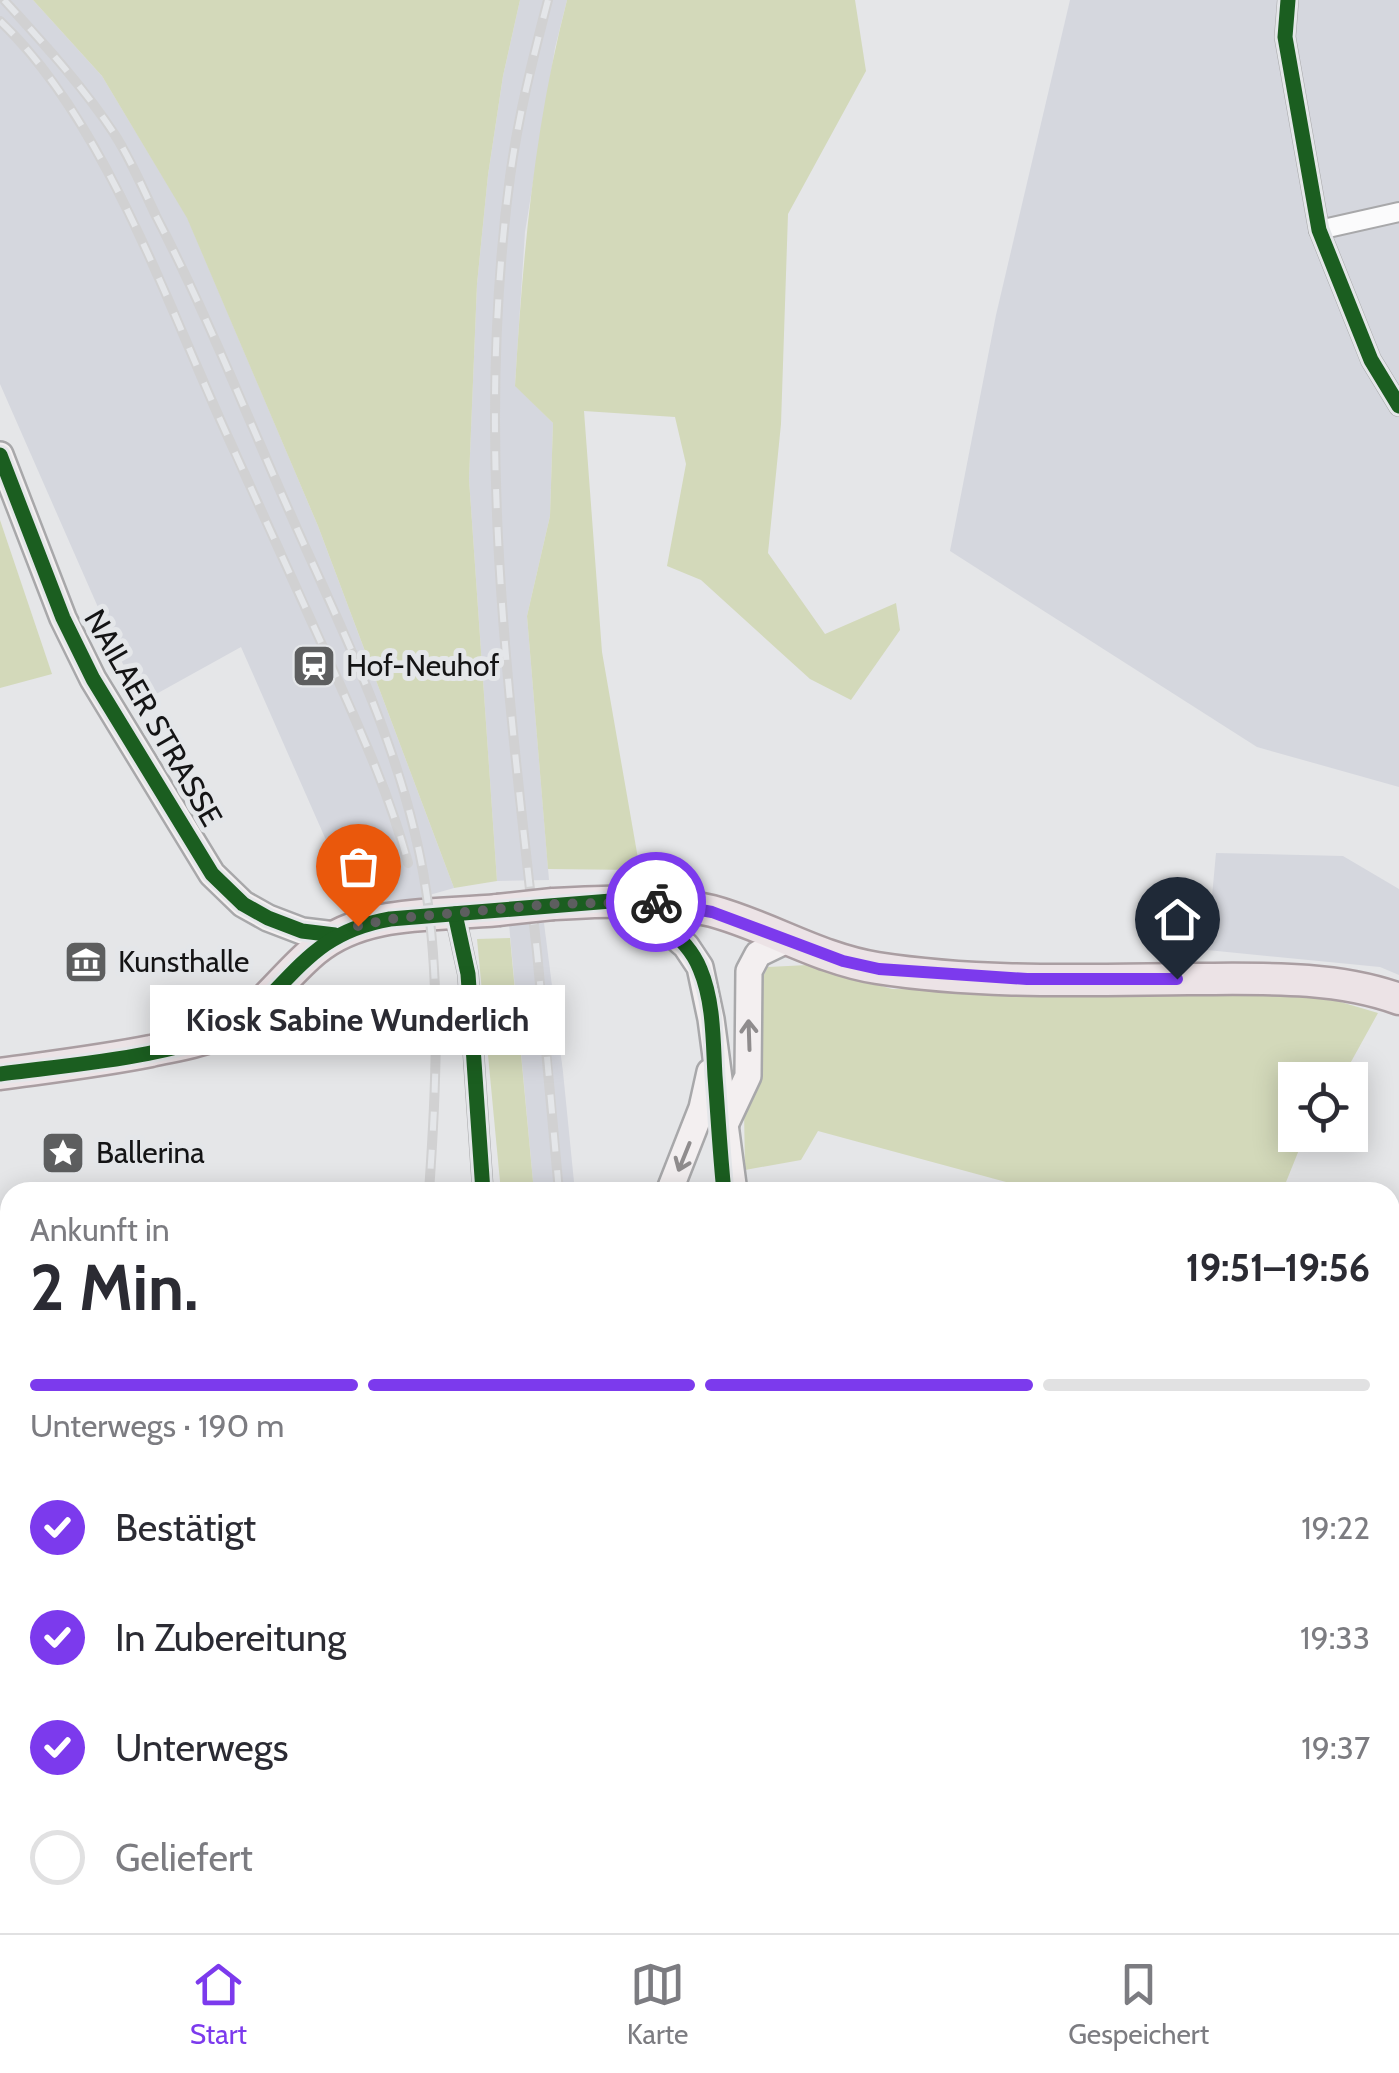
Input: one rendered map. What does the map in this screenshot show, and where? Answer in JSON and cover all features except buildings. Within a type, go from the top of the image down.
[{"type":"main road","points":[[0,1074],[122,1056],[220,1033],[257,1009],[314,951],[335,935],[358,926],[390,919],[553,904],[668,903],[712,912],[843,961],[910,972],[1027,979],[1247,979],[1363,988],[1399,999]]},
{"type":"street","points":[[1288,0],[1285,37],[1319,230],[1372,360],[1399,406]]},
{"type":"street","points":[[1319,230],[1399,212]]},
{"type":"street","name":"NAILAER STRASSE","points":[[0,455],[63,618],[90,674],[212,874],[243,904],[268,918],[302,931],[335,935]]},
{"type":"street","points":[[611,901],[646,914],[686,946],[700,967],[707,992],[732,1182]]},
{"type":"street","points":[[455,914],[468,974],[483,1182]]},
{"type":"street","points":[[724,1127],[748,1076],[749,971],[758,954],[790,939]]},
{"type":"street","points":[[673,1182],[702,1108],[714,1053]]},
{"type":"shaded area","points":[[0,0],[33,0],[102,76],[187,217],[318,526],[454,888],[359,915],[241,647],[140,703],[0,384]]},
{"type":"shaded area","points":[[520,0],[567,0],[555,48],[525,232],[515,385],[553,423],[550,516],[527,616],[549,880],[497,881],[469,479],[477,284],[488,175],[503,76]]},
{"type":"shaded area","points":[[1070,0],[1399,0],[1399,787],[1257,747],[950,551],[996,315]]},
{"type":"shaded area","points":[[1216,853],[1343,856],[1399,889],[1399,975],[1380,967],[1207,950]]},
{"type":"shaded area","points":[[544,923],[574,1182],[533,1182],[509,924]]},
{"type":"green space","points":[[33,0],[520,0],[503,76],[488,175],[477,284],[469,479],[497,881],[454,888],[318,526],[187,218],[102,76]]},
{"type":"green space","points":[[567,0],[855,0],[866,71],[788,214],[781,424],[768,553],[825,634],[896,603],[900,630],[851,700],[810,679],[701,580],[667,566],[686,464],[675,417],[584,411],[602,652],[640,870],[548,869],[527,616],[550,516],[553,423],[515,386],[532,192],[546,96]]},
{"type":"green space","points":[[0,520],[52,674],[0,688]]},
{"type":"green space","points":[[510,938],[533,1182],[500,1182],[477,939]]},
{"type":"green space","points":[[808,965],[892,989],[1317,995],[1378,1013],[1351,1062],[1278,1062],[1278,1152],[1298,1152],[1286,1182],[1006,1182],[818,1131],[801,1160],[745,1170],[744,1109],[759,1084],[756,990],[768,967]]},
{"type":"railway","points":[[4,0],[90,99],[132,164],[209,326],[388,744],[417,840],[431,927],[436,1041],[430,1182]]},
{"type":"railway","points":[[548,0],[510,177],[495,372],[499,565],[506,661],[558,1182]]},
{"type":"railway","points":[[0,21],[37,62],[71,109],[131,217],[361,734],[392,810],[408,863]]},
{"type":"cycle path","points":[[1288,0],[1285,37],[1319,230],[1371,360],[1399,406]]},
{"type":"cycle path","points":[[0,455],[63,618],[93,679],[212,874],[243,904],[268,918],[302,931],[335,935]]},
{"type":"cycle path","points":[[0,1074],[125,1058],[218,1034],[250,1015],[325,944],[370,923],[611,901],[638,910],[675,934],[700,969],[712,1022],[723,1182]]},
{"type":"cycle path","points":[[455,914],[468,974],[482,1182]]},
{"type":"way so far","points":[[358,926],[390,919],[553,904],[656,902]]},
{"type":"place","name":"Hof-Neuhof","points":[[314,666]]},
{"type":"place","name":"Kiosk Sabine Wunderlich","points":[[358,926]]},
{"type":"place","name":"Kunsthalle","points":[[86,962]]},
{"type":"place","name":"Ballerina","points":[[63,1153]]},
{"type":"route","points":[[656,902],[739,920],[843,961],[879,969],[1027,979],[1177,979]]}]
